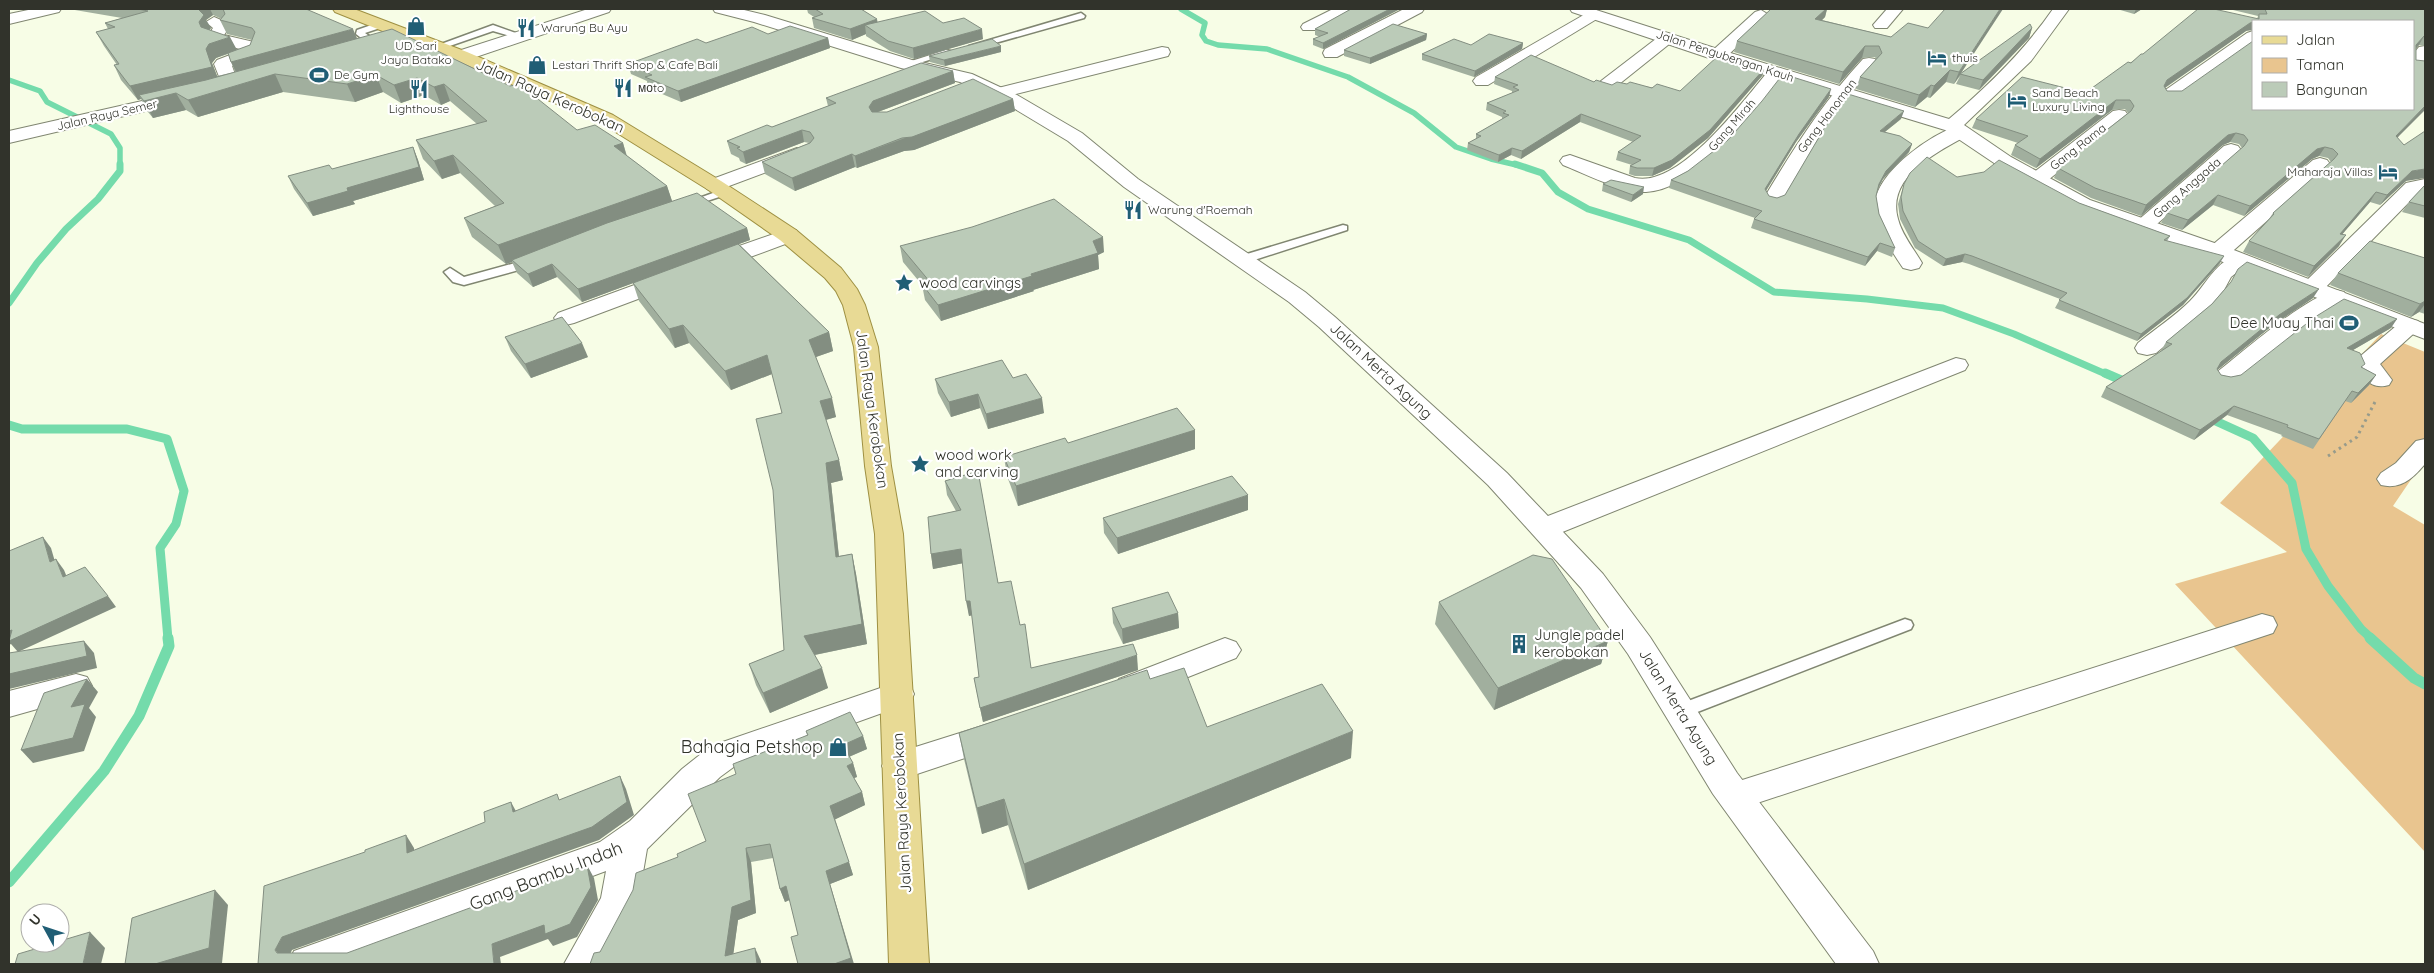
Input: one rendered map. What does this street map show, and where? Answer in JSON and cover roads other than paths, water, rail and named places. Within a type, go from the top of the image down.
[{"type":"main road","name":"Jalan Raya Kerobokan","points":[[341,9],[450,51],[607,119],[719,188],[788,235],[833,273],[842,284],[854,305],[862,327],[870,375],[878,466],[889,534],[898,694],[899,766],[909,964]]},
{"type":"street","points":[[9,19],[53,9]]},
{"type":"street","points":[[450,51],[520,36],[603,9]]},
{"type":"street","name":"Jalan Merta Agung","points":[[721,9],[759,18],[907,64],[975,82],[1000,93],[1074,136],[1131,183],[1297,297],[1327,322],[1503,484],[1592,580],[1625,622],[1707,756],[1859,964]]},
{"type":"street","points":[[1310,27],[1345,9]]},
{"type":"street","points":[[1331,53],[1416,9]]},
{"type":"street","name":"Jalan Pengubengan Kauh","points":[[1578,9],[1601,13],[1718,55],[1956,129],[2036,180],[2082,204],[2240,260],[2418,329]]},
{"type":"street","points":[[1881,25],[1895,9]]},
{"type":"street","points":[[1910,263],[1886,216],[1886,202],[1892,184],[1908,166],[1956,129],[2000,86],[2029,53],[2061,9]]},
{"type":"street","points":[[1482,81],[1601,13]]},
{"type":"street","points":[[1718,55],[1760,15]]},
{"type":"street","name":"Jalan Raya Semer","points":[[9,137],[223,87],[223,64],[250,53],[252,47],[216,38],[222,26],[214,22]]},
{"type":"street","points":[[357,50],[408,36]]},
{"type":"street","points":[[2170,95],[2252,37]]},
{"type":"street","points":[[1607,85],[1667,38]]},
{"type":"street","points":[[1000,93],[1162,52]]},
{"type":"street","name":"Gang Hanoman","points":[[1774,198],[1800,150],[1841,93],[1869,63]]},
{"type":"street","name":"Gang Mirah","points":[[1570,161],[1639,185],[1653,186],[1664,182],[1710,150],[1776,73]]},
{"type":"street","points":[[950,92],[975,82]]},
{"type":"street","name":"Gang Rama","points":[[2036,180],[2119,115]]},
{"type":"street","points":[[719,188],[805,150]]},
{"type":"street","name":"Gang Anggada","points":[[2143,226],[2231,150]]},
{"type":"street","points":[[2218,252],[2320,164]]},
{"type":"street","points":[[2312,288],[2413,187],[2425,185]]},
{"type":"street","points":[[566,318],[788,235]]},
{"type":"street","points":[[2147,348],[2197,307],[2216,285],[2222,273],[2240,260]]},
{"type":"street","points":[[2225,378],[2300,320],[2336,297]]},
{"type":"street","points":[[2380,380],[2367,365],[2369,360],[2418,329]]},
{"type":"street","points":[[1545,528],[1956,365]]},
{"type":"street","points":[[2391,479],[2406,469],[2425,447]]},
{"type":"street","points":[[1736,796],[2262,625]]},
{"type":"street","points":[[1102,698],[1225,650]]},
{"type":"street","points":[[9,704],[76,686]]},
{"type":"street","name":"Gang Bambu Indah","points":[[308,964],[613,853],[630,844],[649,828],[668,804],[710,764],[740,749],[898,694]]},
{"type":"street","points":[[899,766],[1030,723]]},
{"type":"street","points":[[584,964],[619,902],[630,844]]},
{"type":"lane","points":[[907,64],[1081,16]]},
{"type":"lane","points":[[376,45],[360,32],[380,25]]},
{"type":"lane","points":[[450,51],[494,28],[520,36]]},
{"type":"lane","points":[[670,210],[719,188]]},
{"type":"lane","points":[[1241,260],[1343,228]]},
{"type":"lane","points":[[450,272],[457,279],[464,281],[475,280],[546,257]]},
{"type":"lane","points":[[1681,711],[1905,625]]},
{"type":"waterway","points":[[1181,9],[1205,23],[1202,35],[1206,41],[1218,45],[1267,49],[1348,77],[1414,113],[1456,147],[1491,159],[1521,166]]},
{"type":"waterway","points":[[9,80],[40,91],[47,102],[111,134],[120,148],[120,171],[98,199],[66,229],[37,263],[9,303]]},
{"type":"waterway","points":[[1515,164],[1521,166]]},
{"type":"waterway","points":[[1521,166],[1542,173],[1558,192],[1588,209],[1689,240],[1774,292],[1867,299],[1943,308],[2014,334],[2108,375]]},
{"type":"waterway","points":[[2105,373],[2128,383]]},
{"type":"waterway","points":[[2209,418],[2253,438],[2292,483],[2306,549],[2328,586],[2361,629],[2372,639]]},
{"type":"waterway","points":[[9,425],[22,429],[127,429],[167,439],[184,491],[176,524],[160,548],[168,639]]},
{"type":"waterway","points":[[9,882],[104,771],[139,716],[169,646],[168,638]]},
{"type":"waterway","points":[[2370,638],[2414,678],[2425,684]]},
{"type":"place","name":"UD Sari Jaya Batako","points":[[416,26]]},
{"type":"place","name":"Warung Bu Ayu","points":[[526,28]]},
{"type":"place","name":"thuis","points":[[1937,58]]},
{"type":"place","name":"Lestari Thrift Shop & Cafe Bali","points":[[537,65]]},
{"type":"place","name":"De Gym","points":[[319,75]]},
{"type":"place","name":"моto","points":[[623,88]]},
{"type":"place","name":"Lighthouse","points":[[419,89]]},
{"type":"place","name":"Sand Beach Luxury Living","points":[[2017,100]]},
{"type":"place","name":"Maharaja Villas","points":[[2388,172]]},
{"type":"place","name":"Warung d'Roemah","points":[[1133,210]]},
{"type":"place","name":"wood carvings","points":[[904,283]]},
{"type":"place","name":"Dee Muay Thai","points":[[2349,323]]},
{"type":"place","name":"wood work and carving","points":[[920,464]]},
{"type":"place","name":"Jungle padel kerobokan","points":[[1519,644]]},
{"type":"place","name":"Bahagia Petshop","points":[[838,747]]}]
